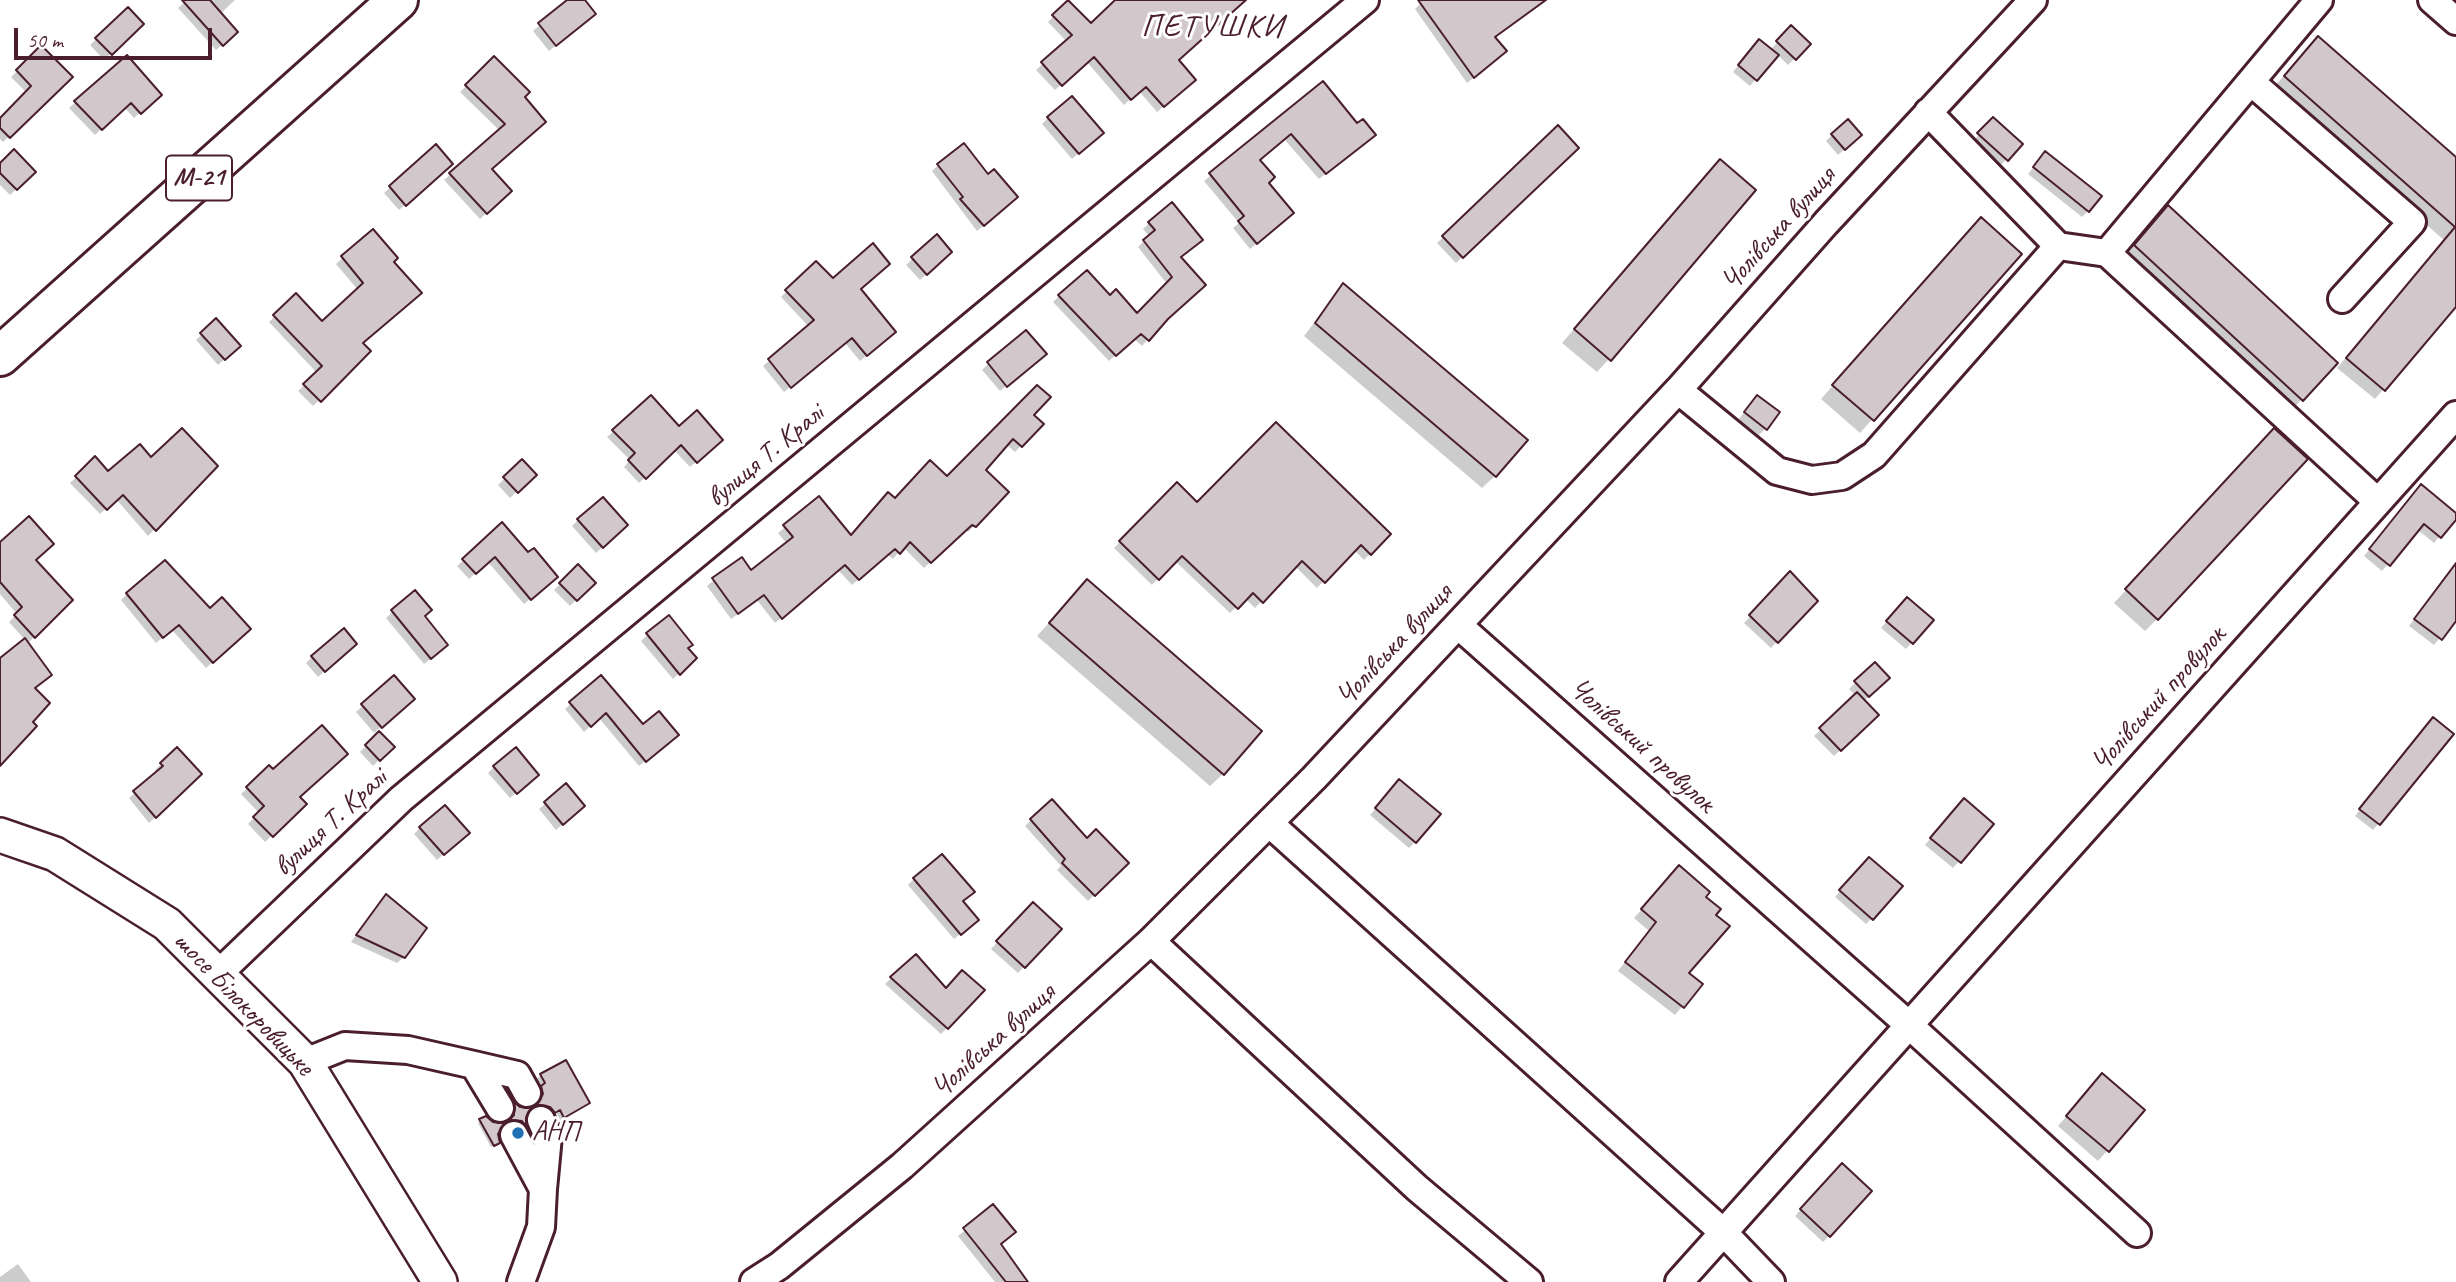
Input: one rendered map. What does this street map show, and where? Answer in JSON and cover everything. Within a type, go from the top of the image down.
[{"type":"highway","name":"М-21","points":[[0,356],[398,0]]},
{"type":"main road","name":"шосе Білокоровицьке","points":[[0,835],[55,854],[167,924],[305,1062],[439,1282]]},
{"type":"street","name":"вулиця Т. Кралі","points":[[218,974],[401,799],[1365,0]]},
{"type":"street","name":"Чолівська вулиця","points":[[754,1282],[779,1266],[902,1166],[1151,941],[1269,823],[1678,390],[1928,112],[2033,0]]},
{"type":"street","points":[[2107,253],[2319,0]]},
{"type":"street","points":[[2432,0],[2456,21]]},
{"type":"street","points":[[2251,82],[2412,222],[2342,299]]},
{"type":"street","points":[[1928,112],[2058,246],[2107,253],[2377,501]]},
{"type":"street","points":[[1678,390],[1777,471],[1812,480],[1842,476],[1874,455],[2058,246]]},
{"type":"street","name":"Чолівський провулок","points":[[1679,1282],[2456,415]]},
{"type":"street","name":"Чолівський провулок","points":[[1458,625],[1910,1026],[2137,1233]]},
{"type":"street","points":[[1269,823],[1724,1233],[1771,1282]]},
{"type":"street","points":[[1151,941],[1417,1188],[1529,1282]]},
{"type":"street","points":[[305,1062],[345,1045],[408,1050],[517,1075],[527,1093]]},
{"type":"street","points":[[474,1065],[500,1108]]},
{"type":"street","points":[[522,1282],[541,1227],[548,1136],[541,1120]]},
{"type":"street","points":[[514,1135],[543,1189]]},
{"type":"building","points":[[182,0],[210,0],[238,32],[223,46]]},
{"type":"building","points":[[567,0],[585,0],[596,14],[556,46],[538,23]]},
{"type":"building","points":[[1068,0],[1091,23],[1115,0],[1246,0],[1179,60],[1196,80],[1164,107],[1146,87],[1131,100],[1094,57],[1062,86],[1041,62],[1072,35],[1052,15]]},
{"type":"building","points":[[1418,0],[1546,0],[1495,37],[1507,51],[1474,78]]},
{"type":"building","points":[[128,7],[144,24],[112,55],[95,38]]},
{"type":"building","points":[[1791,25],[1811,44],[1796,60],[1776,41]]},
{"type":"building","points":[[2318,36],[2456,157],[2456,307],[2385,391],[2346,358],[2455,227],[2284,76]]},
{"type":"building","points":[[1759,39],[1779,55],[1757,81],[1738,65]]},
{"type":"building","points":[[41,45],[73,77],[10,138],[0,128],[0,118],[31,86],[16,70]]},
{"type":"building","points":[[127,55],[162,95],[141,114],[131,103],[102,130],[74,101]]},
{"type":"building","points":[[494,56],[530,92],[525,97],[546,122],[492,169],[512,191],[487,214],[449,173],[505,124],[465,85]]},
{"type":"building","points":[[1323,81],[1357,123],[1363,119],[1376,135],[1326,174],[1291,134],[1260,160],[1275,177],[1269,183],[1294,213],[1257,244],[1238,221],[1244,216],[1209,173]]},
{"type":"building","points":[[1072,96],[1104,133],[1079,154],[1047,117]]},
{"type":"building","points":[[1993,117],[2023,144],[2008,161],[1977,133]]},
{"type":"building","points":[[1848,119],[1862,135],[1845,150],[1831,134]]},
{"type":"building","points":[[1558,125],[1579,148],[1463,258],[1442,236]]},
{"type":"building","points":[[964,143],[988,174],[994,169],[1018,197],[984,226],[960,199],[963,197],[937,164]]},
{"type":"building","points":[[436,144],[453,164],[406,206],[389,186]]},
{"type":"building","points":[[14,149],[36,172],[17,190],[0,173],[0,163]]},
{"type":"building","points":[[2045,151],[2102,196],[2089,212],[2033,167]]},
{"type":"building","points":[[1720,159],[1756,190],[1611,361],[1574,329]]},
{"type":"building","points":[[1172,202],[1203,240],[1181,257],[1206,285],[1168,319],[1149,341],[1141,334],[1116,356],[1058,295],[1087,270],[1110,295],[1116,289],[1137,313],[1172,277],[1143,240],[1155,230],[1148,222]]},
{"type":"building","points":[[2168,205],[2338,363],[2303,401],[2134,245]]},
{"type":"building","points":[[1981,217],[2022,254],[1874,421],[1832,385]]},
{"type":"building","points":[[373,229],[398,258],[394,262],[422,293],[363,343],[371,351],[321,402],[303,384],[322,366],[273,315],[296,293],[322,321],[363,283],[341,256]]},
{"type":"building","points":[[937,234],[952,252],[927,275],[911,257]]},
{"type":"building","points":[[873,243],[890,264],[861,289],[896,332],[867,356],[852,338],[791,388],[768,359],[814,320],[785,290],[816,261],[833,278]]},
{"type":"building","points":[[1343,283],[1528,440],[1496,477],[1315,323]]},
{"type":"building","points":[[216,318],[241,346],[225,360],[200,333]]},
{"type":"building","points":[[1026,330],[1047,354],[1007,387],[987,362]]},
{"type":"building","points":[[1037,385],[1051,397],[1034,415],[1044,424],[1022,447],[1013,439],[986,470],[1009,492],[976,527],[972,525],[931,563],[910,542],[900,554],[895,549],[859,580],[845,565],[782,619],[764,595],[738,614],[712,578],[742,557],[751,570],[793,537],[783,525],[819,496],[851,535],[888,492],[895,498],[930,460],[947,476]]},
{"type":"building","points":[[651,395],[679,426],[697,410],[723,440],[697,463],[681,445],[646,479],[628,460],[635,453],[612,430]]},
{"type":"building","points":[[1757,395],[1780,412],[1767,430],[1744,412]]},
{"type":"building","points":[[1276,422],[1391,534],[1371,555],[1361,545],[1325,583],[1302,561],[1263,603],[1253,593],[1238,609],[1182,556],[1159,580],[1119,541],[1177,482],[1197,502]]},
{"type":"building","points":[[182,428],[218,466],[156,531],[123,495],[107,510],[75,476],[95,456],[108,471],[140,444],[151,457]]},
{"type":"building","points":[[2274,428],[2308,459],[2158,620],[2125,589]]},
{"type":"building","points":[[522,459],[537,475],[518,493],[503,477]]},
{"type":"building","points":[[2421,484],[2456,513],[2456,520],[2441,538],[2424,524],[2390,566],[2369,549]]},
{"type":"building","points":[[603,497],[628,525],[603,548],[577,519]]},
{"type":"building","points":[[29,516],[54,544],[36,560],[73,600],[35,638],[14,615],[22,607],[0,582],[0,542]]},
{"type":"building","points":[[502,522],[528,552],[534,548],[558,577],[531,600],[495,557],[476,574],[462,559]]},
{"type":"building","points":[[165,560],[210,608],[222,597],[251,629],[213,663],[179,625],[163,638],[126,593]]},
{"type":"building","points":[[2456,563],[2456,621],[2442,640],[2414,619]]},
{"type":"building","points":[[578,564],[596,583],[577,601],[559,583]]},
{"type":"building","points":[[1790,571],[1818,601],[1778,643],[1749,615]]},
{"type":"building","points":[[1087,579],[1262,731],[1224,775],[1049,623]]},
{"type":"building","points":[[415,590],[432,610],[425,616],[448,645],[431,659],[391,610]]},
{"type":"building","points":[[1907,597],[1934,620],[1913,644],[1886,621]]},
{"type":"building","points":[[669,615],[693,645],[688,648],[697,658],[680,675],[646,633]]},
{"type":"building","points":[[344,628],[357,644],[325,672],[311,656]]},
{"type":"building","points":[[25,638],[52,675],[35,688],[50,703],[33,722],[37,726],[0,766],[0,658]]},
{"type":"building","points":[[1875,662],[1890,678],[1869,697],[1854,681]]},
{"type":"building","points":[[394,675],[415,699],[382,728],[361,704]]},
{"type":"building","points":[[601,675],[643,724],[659,711],[679,735],[646,762],[606,713],[591,727],[569,702]]},
{"type":"building","points":[[1857,692],[1879,715],[1841,751],[1819,728]]},
{"type":"building","points":[[2433,717],[2454,734],[2380,825],[2359,809]]},
{"type":"building","points":[[322,725],[348,754],[300,797],[307,804],[273,837],[253,817],[264,806],[246,787],[269,765],[273,769]]},
{"type":"building","points":[[379,731],[395,747],[380,761],[365,745]]},
{"type":"building","points":[[177,747],[202,774],[156,818],[133,791],[163,766],[160,763]]},
{"type":"building","points":[[516,747],[539,775],[517,794],[493,766]]},
{"type":"building","points":[[1399,779],[1441,814],[1416,843],[1375,808]]},
{"type":"building","points":[[566,783],[585,806],[563,825],[544,802]]},
{"type":"building","points":[[1964,798],[1994,824],[1961,863],[1930,838]]},
{"type":"building","points":[[1052,799],[1087,838],[1096,829],[1129,863],[1095,896],[1062,863],[1065,859],[1030,819]]},
{"type":"building","points":[[445,805],[470,833],[444,855],[419,827]]},
{"type":"building","points":[[942,854],[975,892],[963,901],[979,920],[961,935],[913,878]]},
{"type":"building","points":[[1869,857],[1903,886],[1873,920],[1839,890]]},
{"type":"building","points":[[1679,865],[1710,892],[1706,897],[1721,909],[1716,915],[1730,926],[1689,973],[1703,984],[1684,1008],[1625,962],[1656,922],[1641,909]]},
{"type":"building","points":[[386,894],[427,928],[405,958],[356,935]]},
{"type":"building","points":[[1033,902],[1062,929],[1025,968],[996,941]]},
{"type":"building","points":[[916,954],[946,988],[962,970],[985,990],[948,1029],[890,977]]},
{"type":"building","points":[[566,1060],[590,1103],[564,1118],[560,1110],[555,1113],[550,1107],[536,1105],[543,1094],[541,1086],[545,1083],[540,1074]]},
{"type":"building","points":[[2102,1073],[2145,1110],[2109,1152],[2066,1116]]},
{"type":"building","points":[[514,1102],[520,1107],[532,1107],[526,1118],[526,1126],[522,1121],[509,1120],[514,1115]]},
{"type":"building","points":[[486,1116],[493,1122],[505,1123],[498,1134],[500,1143],[494,1146],[479,1119]]},
{"type":"building","points":[[1842,1163],[1872,1191],[1830,1237],[1800,1209]]},
{"type":"building","points":[[993,1204],[1016,1232],[1001,1244],[1028,1282],[1006,1282],[963,1228]]},
{"type":"place","name":"АНП","points":[[518,1133]]},
{"type":"district","name":"ПЕТУШКИ","points":[[1213,28]]}]
